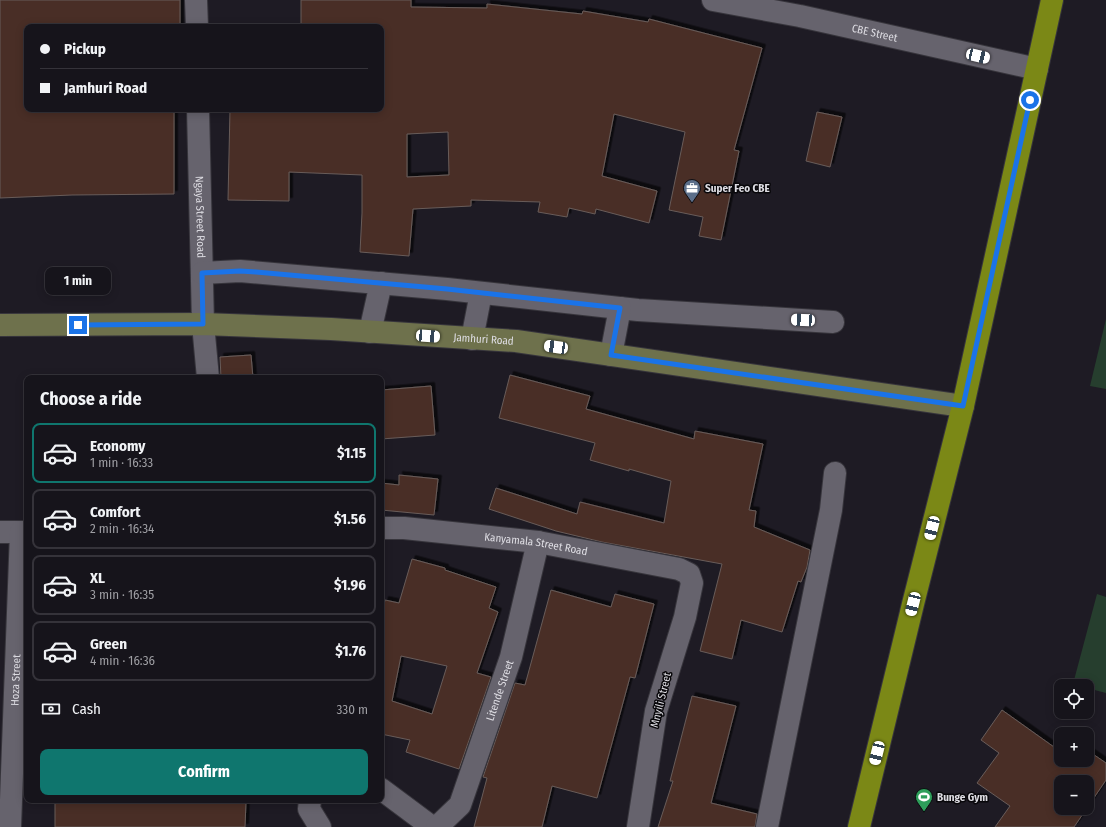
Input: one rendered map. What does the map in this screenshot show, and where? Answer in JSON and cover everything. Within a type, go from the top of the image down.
[{"type":"highway","points":[[859,827],[963,406],[1052,0]]},
{"type":"main road","name":"Jamhuri Road","points":[[0,325],[203,324],[516,341],[963,406]]},
{"type":"street","points":[[196,0],[196,24]]},
{"type":"street","name":"CBE Street","points":[[713,0],[800,16],[1037,69]]},
{"type":"street","name":"Ngaya Street Road","points":[[198,112],[203,324],[208,375]]},
{"type":"street","points":[[202,273],[240,271],[381,283],[620,308],[833,322]]},
{"type":"street","points":[[370,332],[381,283]]},
{"type":"street","points":[[472,339],[481,293]]},
{"type":"street","points":[[611,355],[620,308]]},
{"type":"street","points":[[767,827],[831,510],[835,473]]},
{"type":"street","name":"Kanyamala Street Road","points":[[384,528],[404,528],[538,542],[679,569],[689,574]]},
{"type":"street","name":"Hoza Street","points":[[10,827],[16,532]]},
{"type":"street","name":"Litende Street","points":[[437,827],[460,805],[511,657],[538,542]]},
{"type":"street","name":"Mnyili Street","points":[[638,827],[656,711],[684,617],[692,583],[689,574]]},
{"type":"street","points":[[384,791],[432,827]]},
{"type":"street","points":[[310,803],[309,808],[320,827]]},
{"type":"green space","points":[[1106,319],[1106,389],[1090,386]]},
{"type":"green space","points":[[1097,594],[1106,597],[1106,693],[1094,690],[1094,679],[1074,679]]},
{"type":"building","points":[[0,0],[180,0],[180,24],[24,24],[24,112],[174,112],[174,194],[72,195],[0,198]]},
{"type":"building","points":[[301,0],[411,0],[411,7],[487,8],[487,4],[582,14],[583,11],[648,22],[649,19],[762,48],[734,150],[739,151],[721,240],[699,236],[703,217],[669,210],[685,132],[614,114],[602,176],[657,191],[649,223],[596,209],[595,214],[569,208],[567,217],[538,212],[540,202],[471,200],[471,206],[413,209],[409,256],[360,252],[362,175],[289,172],[289,201],[228,200],[230,112],[384,112],[384,24],[301,24]],"holes":[[[448,132],[449,175],[407,177],[407,134]]]},
{"type":"building","points":[[817,112],[842,117],[830,167],[806,161]]},
{"type":"building","points":[[251,355],[253,375],[221,375],[220,357]]},
{"type":"building","points":[[510,375],[590,396],[586,409],[694,439],[695,431],[763,444],[749,510],[756,511],[754,527],[810,550],[807,567],[801,582],[798,581],[782,632],[741,620],[732,659],[700,651],[722,564],[602,542],[556,531],[489,509],[496,488],[577,514],[580,502],[664,523],[671,481],[590,460],[595,443],[499,418]]},
{"type":"building","points":[[431,386],[435,435],[384,439],[384,390]]},
{"type":"building","points":[[399,475],[438,479],[434,515],[384,510],[384,483],[399,485]]},
{"type":"building","points":[[412,559],[445,568],[445,570],[496,587],[489,608],[498,612],[477,673],[491,677],[459,769],[406,752],[410,740],[384,735],[385,600],[399,603]],"holes":[[[401,656],[447,666],[432,714],[392,701]]]},
{"type":"building","points":[[551,590],[611,607],[615,594],[654,604],[635,678],[630,677],[597,798],[552,786],[542,827],[474,827],[487,778],[483,777],[515,683],[525,685]]},
{"type":"building","points":[[692,696],[736,706],[711,803],[757,814],[755,827],[658,827],[673,781],[670,781]]},
{"type":"building","points":[[1002,710],[1054,747],[1054,767],[1094,767],[1094,755],[1106,763],[1106,780],[1094,798],[1094,775],[1054,775],[1054,815],[1082,815],[1074,827],[995,827],[1010,806],[977,783],[999,753],[981,740]]},
{"type":"building","points":[[55,803],[246,803],[245,827],[55,827]]},
{"type":"place","name":"Super Feo CBE","points":[[692,203]]},
{"type":"place","name":"Bunge Gym","points":[[924,812]]},
{"type":"route","points":[[78,325],[203,324],[202,273],[240,271],[447,289],[620,308],[611,355],[963,406],[1030,100]]}]
